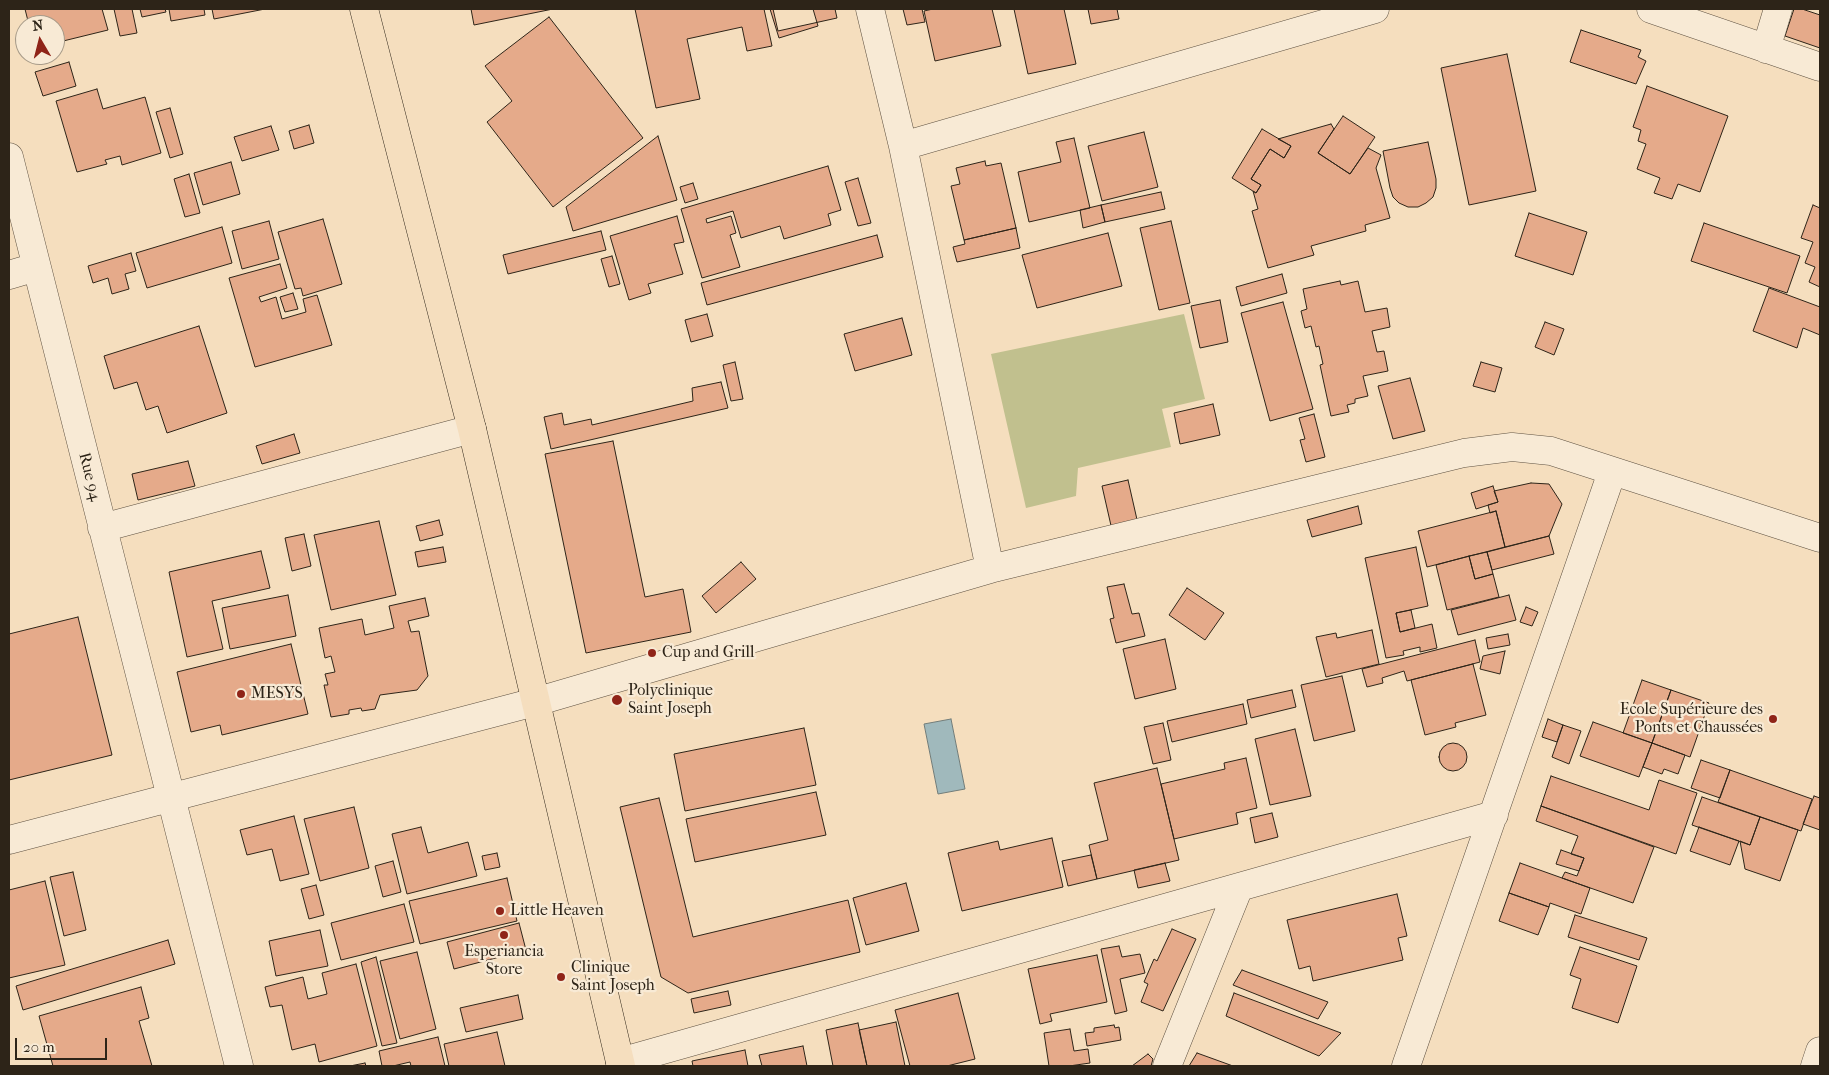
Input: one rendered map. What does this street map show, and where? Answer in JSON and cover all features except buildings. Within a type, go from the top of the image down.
[{"type":"main road","points":[[364,9],[472,429],[621,1064]]},
{"type":"street","points":[[870,9],[902,146],[990,569]]},
{"type":"street","points":[[902,146],[1375,9]]},
{"type":"street","points":[[1651,9],[1820,67]]},
{"type":"street","points":[[1766,49],[1778,9]]},
{"type":"street","name":"Rue 94","points":[[9,157],[239,1066]]},
{"type":"street","points":[[9,275],[36,267]]},
{"type":"street","points":[[102,528],[472,429]]},
{"type":"street","points":[[9,840],[535,702],[990,569],[1464,453],[1512,447],[1551,451],[1820,538]]},
{"type":"street","points":[[1406,1066],[1612,472]]},
{"type":"street","points":[[621,1064],[1494,815]]},
{"type":"street","points":[[1167,1066],[1239,887]]},
{"type":"street","points":[[1815,1066],[1820,1051]]},
{"type":"shaded area","points":[[1184,314],[1205,399],[1162,409],[1171,447],[1078,468],[1076,496],[1026,508],[991,354]]},
{"type":"water","points":[[951,719],[965,789],[938,794],[924,724]]},
{"type":"place","name":"Cup and Grill","points":[[652,653]]},
{"type":"place","name":"MESYS","points":[[241,694]]},
{"type":"place","name":"Polyclinique Saint Joseph","points":[[617,700]]},
{"type":"place","name":"Ecole Supérieure des Ponts et Chaussées","points":[[1773,719]]},
{"type":"place","name":"Little Heaven","points":[[500,911]]},
{"type":"place","name":"Esperiancia Store","points":[[504,935]]},
{"type":"place","name":"Clinique Saint Joseph","points":[[561,977]]}]
